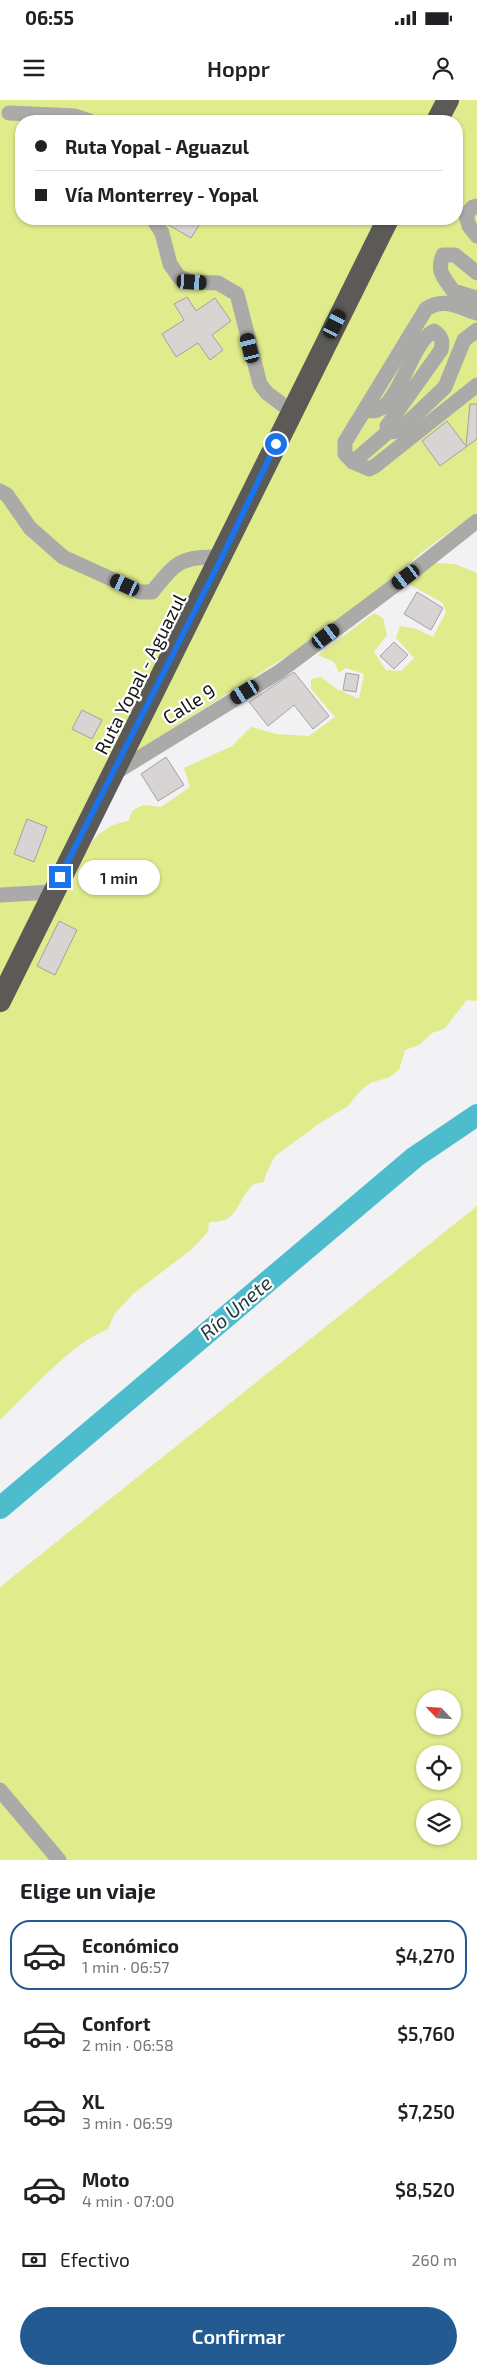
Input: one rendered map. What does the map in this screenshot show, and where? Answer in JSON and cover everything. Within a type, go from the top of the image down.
[{"type":"highway","points":[[0,1001],[52,892],[112,774]]},
{"type":"street","points":[[440,115],[448,100]]},
{"type":"street","points":[[9,113],[53,115]]},
{"type":"street","points":[[477,206],[473,207],[466,215],[469,226],[477,236]]},
{"type":"street","points":[[157,225],[162,233],[170,264],[179,277],[192,282],[218,283],[237,294],[260,384],[267,393],[291,411]]},
{"type":"street","name":"Ruta Yopal - Aguazul","points":[[112,774],[222,557],[291,411],[385,225]]},
{"type":"street","points":[[477,273],[455,255],[443,255],[439,265],[453,291],[477,298]]},
{"type":"street","points":[[477,313],[447,303],[436,302],[426,309],[345,442],[345,454],[353,462],[369,469],[375,466],[477,385]]},
{"type":"street","points":[[388,432],[394,433],[400,430],[445,387],[464,340],[477,330]]},
{"type":"street","points":[[365,410],[372,413],[378,412],[391,400],[420,343],[428,334],[434,331],[439,334],[442,339],[441,350],[387,426],[388,432]]},
{"type":"street","points":[[353,462],[388,432]]},
{"type":"street","points":[[0,491],[7,495],[30,528],[63,557],[140,592],[152,592],[173,566],[183,560],[194,557],[222,557]]},
{"type":"street","name":"Ruta Yopal - Aguazul","points":[[112,774],[279,672],[477,521]]},
{"type":"street","points":[[0,895],[52,892]]},
{"type":"street","points":[[0,1790],[60,1860]]},
{"type":"green space","points":[[0,100],[477,100],[477,512],[422,552],[396,576],[295,651],[105,771],[0,983]]},
{"type":"green space","points":[[436,563],[455,564],[477,573],[477,1001],[467,1000],[444,1029],[432,1033],[419,1045],[405,1050],[399,1070],[388,1078],[372,1082],[361,1090],[348,1106],[320,1123],[275,1156],[264,1182],[253,1185],[232,1215],[219,1222],[209,1222],[208,1232],[192,1249],[133,1294],[115,1313],[108,1329],[93,1336],[65,1357],[0,1420],[0,1012],[82,855],[101,832],[119,823],[128,821],[133,810],[143,805],[161,807],[190,787],[184,768],[232,746],[251,727],[276,734],[309,736],[335,717],[311,689],[311,679],[321,677],[337,689],[359,699],[364,674],[346,668],[339,673],[334,662],[318,655],[374,613],[383,618],[387,635],[374,652],[386,670],[401,671],[414,658],[396,638],[400,626],[417,629],[433,637],[446,612],[443,603],[407,583]]},
{"type":"green space","points":[[477,1206],[477,1860],[0,1860],[0,1587]]},
{"type":"building","points":[[169,225],[199,225],[191,238]]},
{"type":"building","points":[[187,297],[196,311],[215,298],[231,321],[212,335],[223,350],[210,360],[198,343],[176,357],[162,334],[184,320],[174,304]]},
{"type":"building","points":[[470,404],[477,404],[477,439],[440,466],[422,441],[447,421],[466,446]]},
{"type":"building","points":[[417,592],[443,608],[431,630],[404,614]]},
{"type":"building","points":[[394,642],[408,655],[394,669],[380,656]]},
{"type":"building","points":[[294,672],[329,716],[313,729],[294,705],[268,726],[249,702]]},
{"type":"building","points":[[346,673],[359,675],[356,692],[343,690]]},
{"type":"building","points":[[82,710],[102,720],[92,739],[72,729]]},
{"type":"building","points":[[166,757],[184,785],[158,801],[141,774]]},
{"type":"building","points":[[27,819],[47,827],[34,862],[14,854]]},
{"type":"building","points":[[59,921],[77,930],[55,975],[37,966]]},
{"type":"waterway","name":"Río Unete","points":[[0,1508],[415,1157],[477,1115]]},
{"type":"route","points":[[60,877],[222,557],[276,444]]}]
